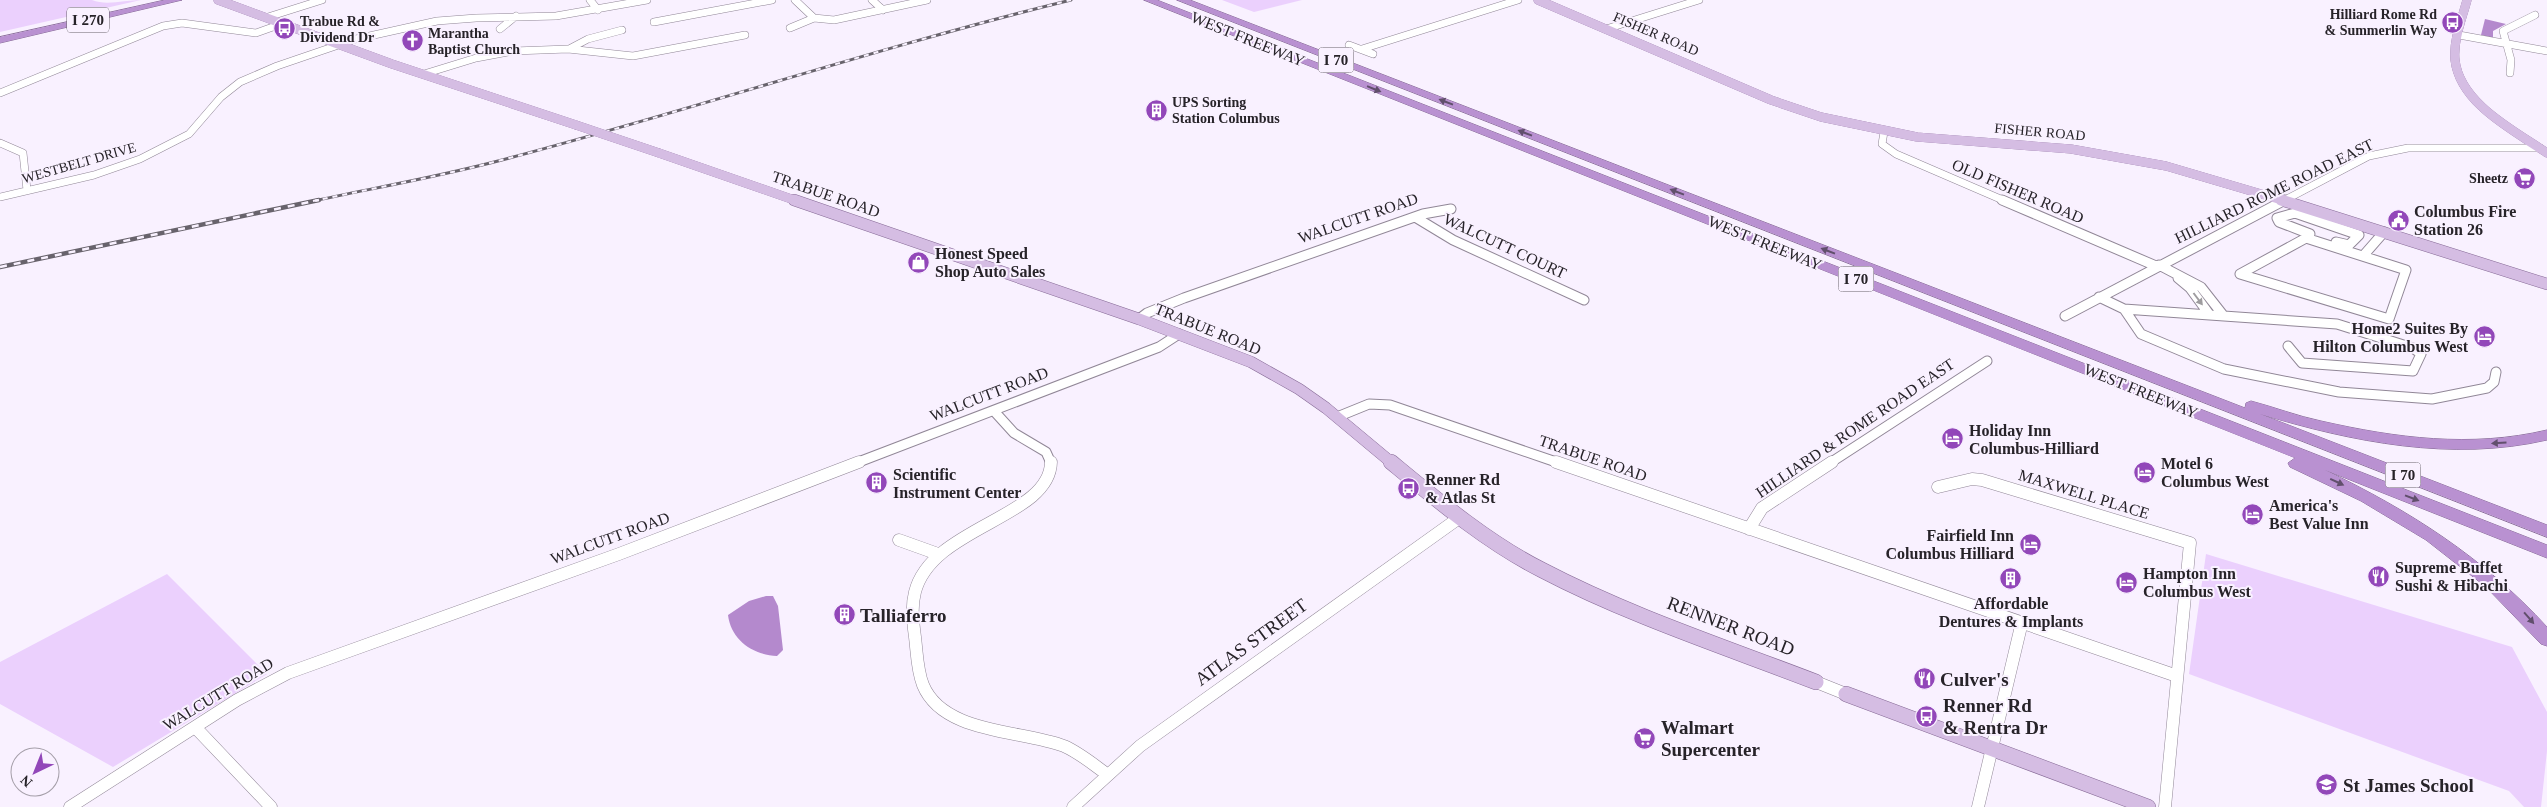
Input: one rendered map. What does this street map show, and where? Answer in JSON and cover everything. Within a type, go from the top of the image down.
[{"type":"highway","name":"I 270","points":[[0,34],[152,0]]},
{"type":"highway","name":"I 270","points":[[0,40],[176,0]]},
{"type":"highway","name":"WEST FREEWAY","points":[[1149,0],[2547,552]]},
{"type":"highway","name":"WEST FREEWAY","points":[[1182,0],[2547,531]]},
{"type":"highway","points":[[1401,99],[1441,118],[2164,405],[2360,492],[2414,523],[2474,566],[2511,598],[2547,639]]},
{"type":"highway","points":[[1922,287],[1986,305],[2221,395],[2306,423],[2361,434],[2424,443],[2466,445],[2511,442],[2547,435]]},
{"type":"highway","points":[[2258,418],[2306,433],[2547,524]]},
{"type":"main road","name":"TRABUE ROAD","points":[[218,0],[340,45],[1216,347],[1268,371],[1299,389],[1336,417]]},
{"type":"main road","name":"FISHER ROAD","points":[[1538,0],[1788,107],[1837,122],[1884,132],[1945,140],[2040,146],[2109,154],[2177,168],[2547,284]]},
{"type":"main road","points":[[2467,0],[2459,35],[2455,66],[2465,86],[2496,118],[2544,151]]},
{"type":"main road","name":"RENNER ROAD","points":[[1336,417],[1459,518],[1498,544],[1568,584],[1816,682]]},
{"type":"main road","name":"RENNER ROAD","points":[[1846,694],[2148,807]]},
{"type":"street","points":[[590,0],[598,10]]},
{"type":"street","name":"WESTBELT DRIVE","points":[[0,197],[117,168],[160,151],[196,129],[220,98],[238,84],[272,68],[340,45],[394,29],[435,21],[479,16],[550,16],[598,10],[647,0]]},
{"type":"street","points":[[654,22],[772,0]]},
{"type":"street","points":[[794,0],[814,18]]},
{"type":"street","points":[[872,0],[883,10]]},
{"type":"street","points":[[790,28],[814,18],[834,20],[927,0]]},
{"type":"street","points":[[1362,50],[1518,0]]},
{"type":"street","points":[[1606,29],[1699,0]]},
{"type":"street","points":[[268,17],[316,1]]},
{"type":"street","points":[[2510,73],[2513,62],[2505,44],[2503,32],[2535,15]]},
{"type":"street","points":[[500,29],[516,16]]},
{"type":"street","points":[[0,93],[163,26],[182,23],[256,33],[284,23]]},
{"type":"street","points":[[570,49],[588,39],[622,30]]},
{"type":"street","points":[[424,74],[461,62],[541,49],[570,49],[610,56],[633,56],[745,35]]},
{"type":"street","points":[[2459,35],[2547,51]]},
{"type":"street","points":[[1349,44],[1373,54]]},
{"type":"street","name":"OLD FISHER ROAD","points":[[1884,132],[1882,144],[1896,154],[2156,266]]},
{"type":"street","points":[[0,142],[23,153],[27,190]]},
{"type":"street","name":"HILLIARD ROME ROAD EAST","points":[[2066,316],[2156,266],[2369,156],[2385,152],[2431,147],[2544,151]]},
{"type":"street","name":"WALCUTT ROAD","points":[[1139,319],[1147,313],[1184,298],[1433,210],[1450,209]]},
{"type":"street","points":[[2363,256],[2308,236],[2276,220],[2295,212],[2359,235],[2349,245],[2308,236],[2240,274],[2389,319],[2406,270],[2363,256]]},
{"type":"street","name":"WALCUTT COURT","points":[[1414,217],[1453,240],[1584,300]]},
{"type":"street","points":[[2363,256],[2384,232]]},
{"type":"street","points":[[2156,266],[2182,280],[2209,314]]},
{"type":"street","points":[[2156,266],[2201,287],[2223,315]]},
{"type":"street","points":[[2099,298],[2124,309],[2337,324],[2418,351],[2421,354],[2412,371],[2302,362],[2288,346]]},
{"type":"street","points":[[2124,309],[2140,334],[2198,357],[2212,365],[2339,392],[2432,400],[2487,388],[2494,382],[2496,372]]},
{"type":"street","name":"WALCUTT ROAD","points":[[70,807],[237,700],[288,673],[619,554],[1159,347],[1179,334]]},
{"type":"street","name":"HILLIARD & ROME ROAD EAST","points":[[1749,529],[1754,517],[1762,508],[1987,360]]},
{"type":"street","name":"TRABUE ROAD","points":[[1336,417],[1364,404],[1390,405],[2177,676]]},
{"type":"street","points":[[994,410],[1014,433],[1048,455],[1051,466],[1048,481],[1033,496],[953,542],[928,564],[916,586],[913,604],[918,675],[925,691],[937,705],[953,717],[1063,746],[1108,775]]},
{"type":"street","name":"MAXWELL PLACE","points":[[1938,487],[1972,479],[1982,480],[2190,543],[2177,676]]},
{"type":"street","name":"ATLAS STREET","points":[[1073,807],[1108,775],[1184,714],[1459,518]]},
{"type":"street","points":[[899,540],[938,554]]},
{"type":"street","points":[[1978,807],[2008,692],[2022,622]]},
{"type":"street","points":[[2165,807],[2177,676]]},
{"type":"street","name":"RENNER ROAD","points":[[1816,682],[1846,694]]},
{"type":"street","points":[[195,727],[271,807]]},
{"type":"shaded area","points":[[0,0],[92,0],[109,3],[141,0],[0,32]]},
{"type":"shaded area","points":[[1222,0],[1302,0],[1254,12]]},
{"type":"shaded area","points":[[2485,19],[2506,24],[2493,31],[2493,38],[2481,35]]},
{"type":"shaded area","points":[[2206,554],[2512,647],[2547,712],[2547,751],[2541,807],[2524,807],[2509,791],[2189,674]]},
{"type":"shaded area","points":[[167,574],[267,674],[113,767],[0,704],[0,662]]},
{"type":"shaded area","points":[[773,596],[778,606],[783,650],[777,656],[760,653],[738,639],[730,624],[728,615],[749,601]]},
{"type":"railway","points":[[313,201],[475,167],[570,142],[856,58],[1071,0]]},
{"type":"railway","points":[[0,267],[319,200]]},
{"type":"place","name":"Hilliard Rome Rd & Summerlin Way","points":[[2453,22]]},
{"type":"place","name":"Trabue Rd & Dividend Dr","points":[[284,29]]},
{"type":"place","name":"Marantha Baptist Church","points":[[412,41]]},
{"type":"place","name":"UPS Sorting Station Columbus","points":[[1156,110]]},
{"type":"place","name":"Sheetz","points":[[2524,178]]},
{"type":"place","name":"Columbus Fire Station 26","points":[[2398,220]]},
{"type":"place","name":"Honest Speed Shop Auto Sales","points":[[919,262]]},
{"type":"place","name":"Home2 Suites By Hilton Columbus West","points":[[2484,337]]},
{"type":"place","name":"Holiday Inn Columbus-Hilliard","points":[[1953,439]]},
{"type":"place","name":"Motel 6 Columbus West","points":[[2145,472]]},
{"type":"place","name":"Scientific Instrument Center","points":[[877,483]]},
{"type":"place","name":"Renner Rd & Atlas St","points":[[1409,488]]},
{"type":"place","name":"America's Best Value Inn","points":[[2253,514]]},
{"type":"place","name":"Fairfield Inn Columbus Hilliard","points":[[2030,544]]},
{"type":"place","name":"Supreme Buffet Sushi & Hibachi","points":[[2379,576]]},
{"type":"place","name":"Affordable Dentures & Implants","points":[[2011,579]]},
{"type":"place","name":"Hampton Inn Columbus West","points":[[2127,582]]},
{"type":"place","name":"Talliaferro","points":[[844,615]]},
{"type":"place","name":"Culver's","points":[[1924,679]]},
{"type":"place","name":"Renner Rd & Rentra Dr","points":[[1927,716]]},
{"type":"place","name":"Walmart Supercenter","points":[[1645,738]]},
{"type":"place","name":"St James School","points":[[2327,785]]}]
